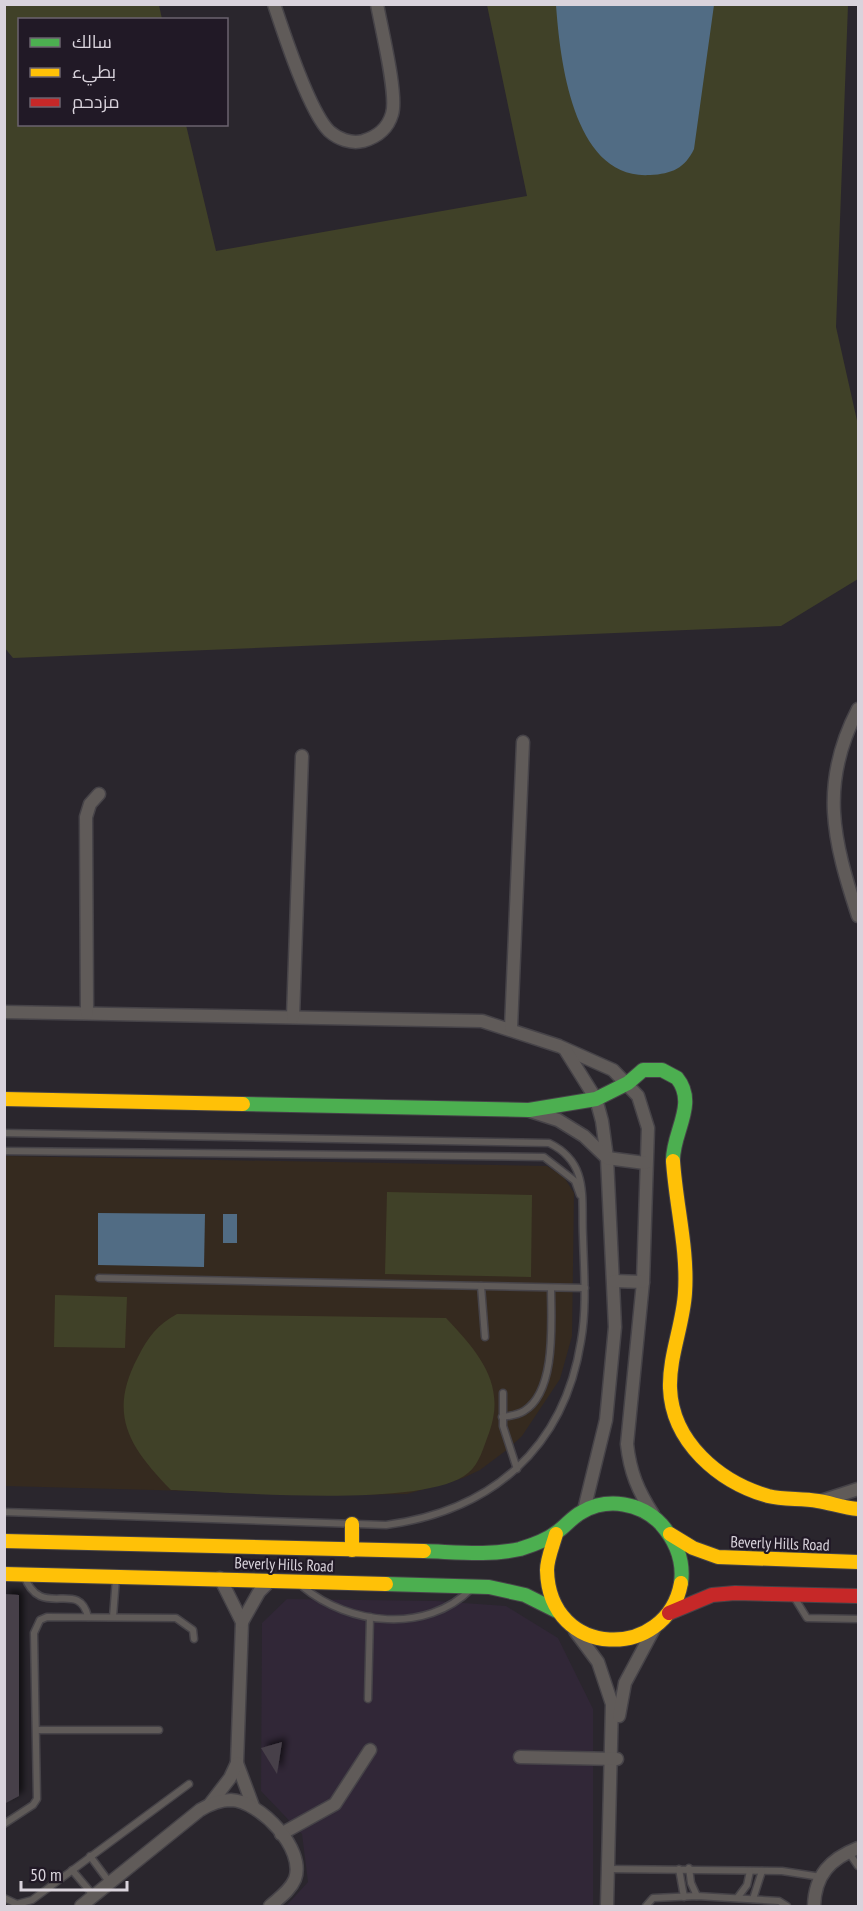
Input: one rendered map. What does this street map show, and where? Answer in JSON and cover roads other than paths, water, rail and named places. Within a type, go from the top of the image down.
[{"type":"street","points":[[274,4],[294,61],[322,120],[337,137],[359,142],[380,134],[387,125],[394,108],[377,4]]},
{"type":"street","points":[[858,709],[848,730],[836,770],[833,813],[839,857],[858,916]]},
{"type":"street","points":[[511,1028],[523,742]]},
{"type":"street","points":[[293,1017],[302,756]]},
{"type":"street","points":[[87,1013],[86,817],[90,804],[99,794]]},
{"type":"street","points":[[4,1012],[482,1021],[511,1028],[559,1046],[566,1051],[599,1063],[628,1083],[638,1096],[648,1128],[645,1163],[644,1282],[627,1444],[630,1469],[639,1492],[656,1518],[670,1533],[679,1552],[682,1573],[679,1594],[669,1612],[655,1627],[632,1669],[620,1698],[614,1759]]},
{"type":"street","points":[[566,1051],[596,1099],[607,1158],[614,1281],[615,1339],[606,1420],[584,1510]]},
{"type":"street","points":[[4,1099],[529,1110],[596,1099],[628,1083],[643,1070],[667,1071],[677,1076],[684,1088],[687,1101],[673,1153],[686,1259],[686,1295],[670,1388],[673,1408],[680,1428],[696,1451],[719,1474],[744,1489],[771,1497],[821,1501],[840,1508],[858,1509]]},
{"type":"street","points":[[529,1110],[558,1120],[584,1136],[607,1158],[645,1163]]},
{"type":"street","points":[[614,1281],[644,1282]]},
{"type":"street","points":[[821,1501],[858,1489]]},
{"type":"street","points":[[615,1906],[612,1869],[613,1716],[610,1693],[598,1662],[573,1628],[557,1611],[548,1593],[545,1573],[548,1552],[556,1534],[568,1520],[584,1510],[602,1504],[621,1504],[639,1509],[656,1518]]},
{"type":"street","points":[[352,1524],[352,1550]]},
{"type":"street","name":"Beverly Hills Road","points":[[670,1533],[693,1548],[718,1557],[858,1562]]},
{"type":"street","name":"Beverly Hills Road","points":[[4,1541],[506,1552],[524,1548],[556,1534]]},
{"type":"street","name":"Beverly Hills Road","points":[[4,1574],[474,1586],[525,1595],[557,1611]]},
{"type":"street","points":[[220,1578],[242,1622]]},
{"type":"street","points":[[270,1906],[291,1887],[295,1877],[295,1855],[281,1834],[252,1806],[237,1763],[242,1622],[254,1600],[271,1580]]},
{"type":"street","points":[[669,1612],[712,1595],[858,1596]]},
{"type":"street","points":[[573,1628],[592,1638],[614,1641],[636,1638],[655,1627]]},
{"type":"street","points":[[281,1834],[335,1804],[370,1750]]},
{"type":"street","points":[[520,1756],[614,1759]]},
{"type":"street","points":[[81,1906],[210,1804],[230,1778],[237,1763]]},
{"type":"street","points":[[210,1804],[231,1800],[252,1806]]},
{"type":"street","points":[[814,1906],[815,1888],[826,1867],[854,1850]]},
{"type":"street","points":[[607,1906],[612,1869]]},
{"type":"lane","points":[[4,1134],[549,1143],[570,1157],[580,1176],[585,1288],[582,1340],[566,1397],[536,1447],[517,1469],[486,1492],[443,1514],[386,1525],[4,1512]]},
{"type":"lane","points":[[544,1157],[549,1143]]},
{"type":"lane","points":[[4,1151],[544,1157],[575,1181],[581,1198]]},
{"type":"lane","points":[[562,1169],[570,1157]]},
{"type":"lane","points":[[99,1278],[585,1288]]},
{"type":"lane","points":[[481,1286],[485,1337]]},
{"type":"lane","points":[[502,1417],[521,1413],[529,1408],[544,1381],[551,1340],[551,1288]]},
{"type":"lane","points":[[503,1394],[502,1417],[508,1449],[517,1469]]},
{"type":"lane","points":[[24,1575],[28,1588],[41,1598],[77,1599],[86,1607],[88,1617]]},
{"type":"lane","points":[[113,1617],[116,1577]]},
{"type":"lane","points":[[295,1581],[315,1597],[335,1608],[370,1617],[406,1618],[430,1615],[452,1605],[474,1586]]},
{"type":"lane","points":[[792,1594],[807,1618],[858,1619]]},
{"type":"lane","points":[[4,1824],[33,1805],[37,1799],[35,1627],[40,1620],[47,1617],[176,1617],[193,1630],[194,1639]]},
{"type":"lane","points":[[368,1698],[370,1617]]},
{"type":"lane","points":[[37,1730],[159,1730]]},
{"type":"lane","points":[[4,1898],[17,1904],[25,1903],[189,1784]]},
{"type":"lane","points":[[854,1850],[858,1866]]},
{"type":"lane","points":[[90,1856],[110,1883]]},
{"type":"lane","points":[[612,1869],[689,1868],[762,1871],[821,1877]]},
{"type":"lane","points":[[689,1868],[691,1883],[698,1896]]},
{"type":"lane","points":[[679,1869],[684,1897]]},
{"type":"lane","points":[[72,1870],[94,1896]]},
{"type":"lane","points":[[738,1897],[747,1885],[750,1871]]},
{"type":"lane","points":[[753,1899],[762,1871]]},
{"type":"lane","points":[[646,1906],[653,1898],[698,1896],[779,1901],[787,1906]]},
{"type":"water","points":[[556,5],[714,5],[694,149],[677,169],[650,175],[624,171],[603,158],[587,138],[567,84]]},
{"type":"water","points":[[98,1213],[205,1214],[204,1267],[98,1265]]},
{"type":"water","points":[[223,1214],[237,1214],[237,1243],[223,1243]]}]
